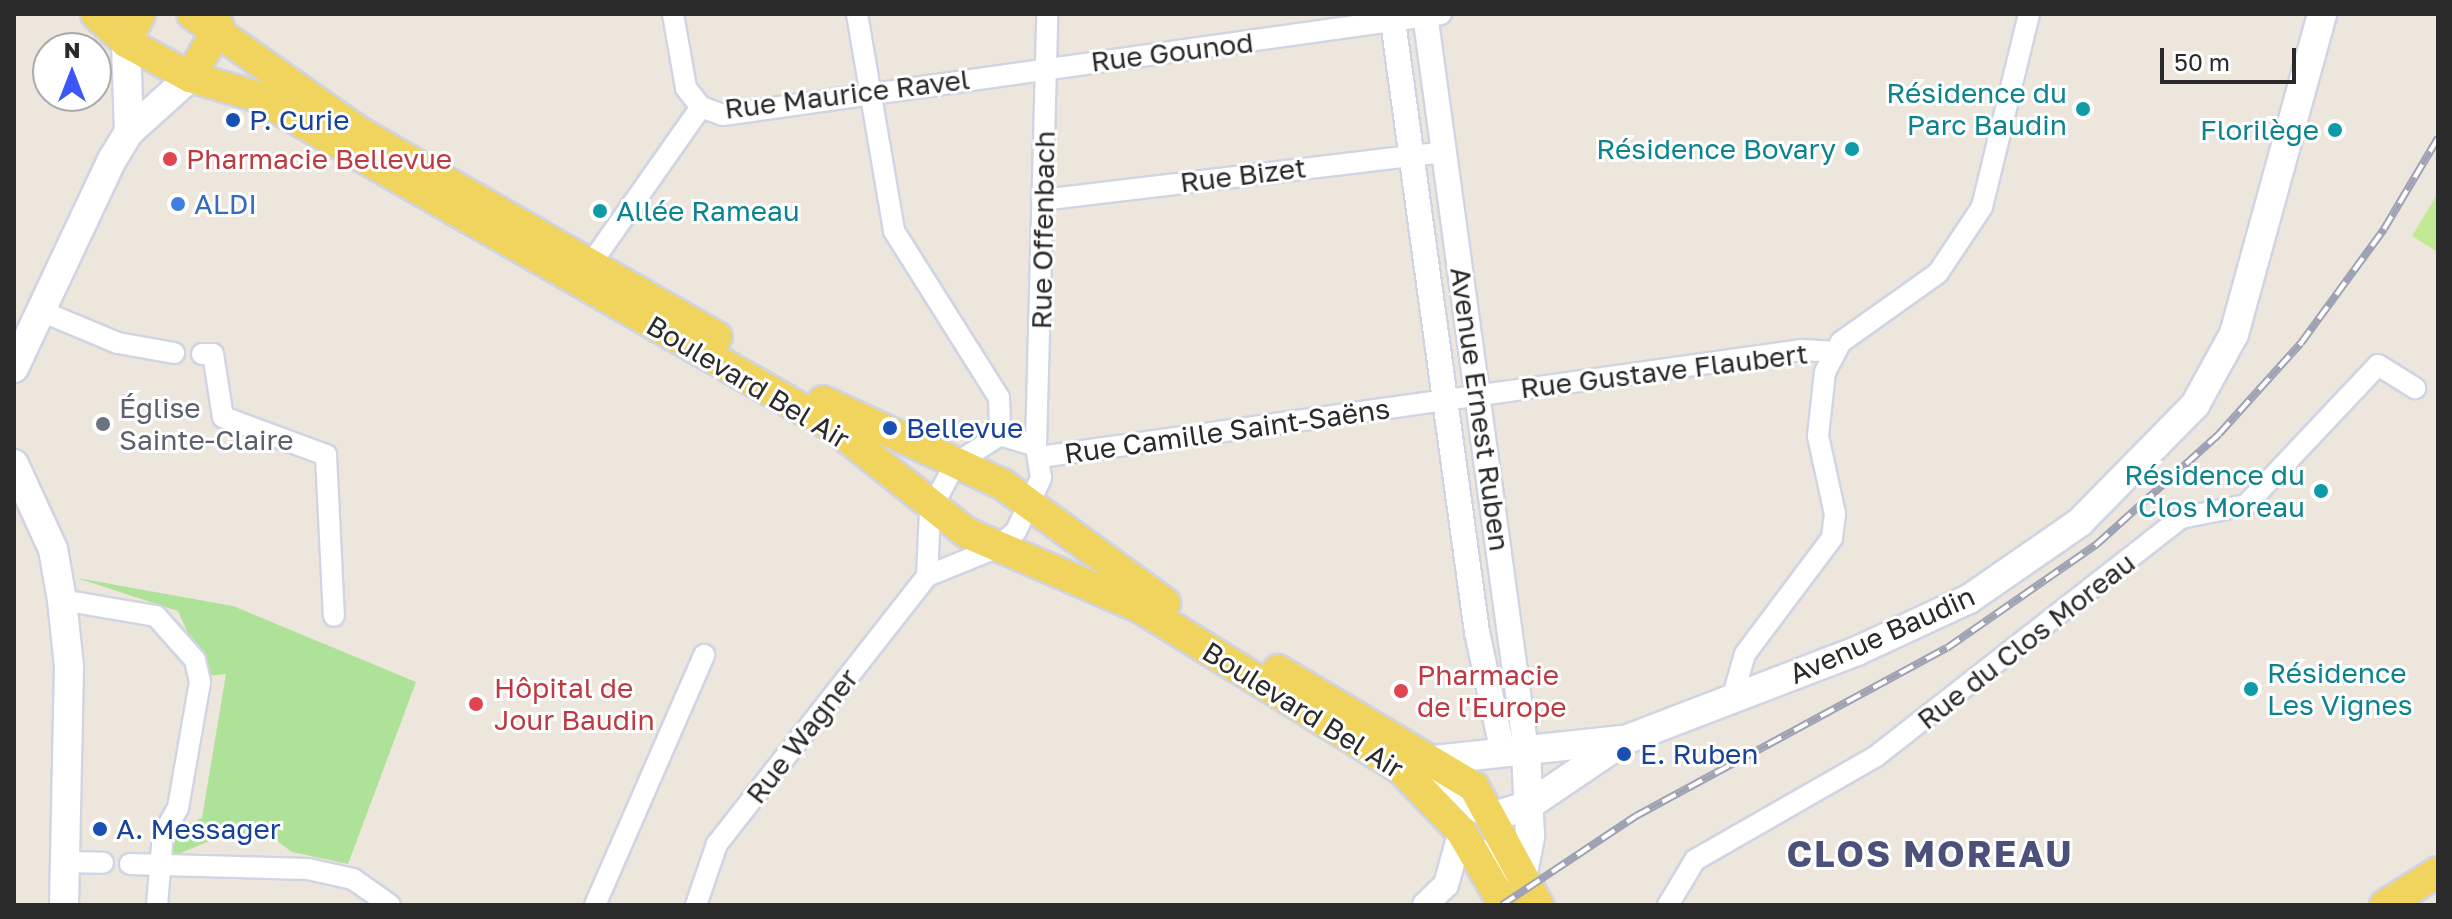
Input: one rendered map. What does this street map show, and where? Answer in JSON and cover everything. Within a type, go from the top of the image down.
[{"type":"main road","name":"Boulevard Bel Air","points":[[96,14],[126,42],[190,77],[256,96],[822,421],[943,487],[1400,768],[1471,824]]},
{"type":"main road","points":[[129,132],[126,42],[140,14]]},
{"type":"main road","name":"Boulevard Bel Air","points":[[192,14],[218,20],[270,74],[361,133],[592,262],[852,418],[943,487],[1002,484],[1014,529],[1147,593],[1434,760],[1471,824]]},
{"type":"main road","name":"Avenue Baudin","points":[[1471,824],[1529,805],[1625,740],[1732,699],[1969,599],[2080,522],[2195,405],[2234,334],[2322,14]]},
{"type":"main road","points":[[14,368],[129,132],[190,77],[218,20]]},
{"type":"main road","points":[[14,464],[53,549],[62,600],[69,667],[64,905]]},
{"type":"main road","name":"Avenue Baudin","points":[[1434,760],[1625,740]]},
{"type":"main road","points":[[1471,824],[1514,752]]},
{"type":"main road","name":"Avenue Ernest Ruben","points":[[1514,752],[1529,805]]},
{"type":"main road","points":[[1523,873],[1529,805]]},
{"type":"main road","points":[[1471,824],[1523,873],[1538,905]]},
{"type":"main road","points":[[1471,824],[1498,892]]},
{"type":"main road","points":[[2385,905],[2438,872]]},
{"type":"street","name":"Rue Maurice Ravel","points":[[673,14],[678,66],[701,107],[723,115],[1045,67]]},
{"type":"street","points":[[857,14],[894,231],[999,398],[1000,435],[943,487],[927,576]]},
{"type":"street","name":"Rue Offenbach","points":[[1038,451],[1047,14]]},
{"type":"street","points":[[1732,699],[1745,654],[1832,538],[1835,514],[1818,436],[1819,398],[1835,352],[1938,273],[1982,207],[2029,14]]},
{"type":"street","name":"Rue Gounod","points":[[1045,67],[1430,15]]},
{"type":"street","name":"Avenue Ernest Ruben","points":[[1430,15],[1444,152],[1478,394],[1514,752]]},
{"type":"street","name":"Avenue Ernest Ruben","points":[[1393,18],[1479,645],[1514,752]]},
{"type":"street","points":[[592,262],[701,107]]},
{"type":"street","name":"Rue Bizet","points":[[1042,200],[1444,152]]},
{"type":"street","points":[[41,311],[118,343],[174,353]]},
{"type":"street","name":"Rue Gustave Flaubert","points":[[1446,401],[1801,350],[1835,352]]},
{"type":"street","points":[[202,354],[213,354],[223,417],[326,455],[334,616]]},
{"type":"street","name":"Rue du Clos Moreau","points":[[1668,905],[1695,860],[1875,757],[2181,518],[2246,505],[2378,365],[2415,388]]},
{"type":"street","name":"Rue Camille Saint-Saëns","points":[[1014,529],[1038,451],[1446,401]]},
{"type":"street","points":[[1000,435],[1038,451]]},
{"type":"street","name":"Rue Wagner","points":[[696,905],[717,844],[927,576],[1014,529]]},
{"type":"street","points":[[62,600],[156,616],[195,660],[200,682],[178,808],[158,865],[157,905]]},
{"type":"street","points":[[595,905],[704,655]]},
{"type":"street","points":[[1425,905],[1446,885],[1471,824]]},
{"type":"street","points":[[64,862],[103,863]]},
{"type":"street","points":[[130,864],[308,869],[353,879],[390,905]]},
{"type":"street","points":[[1446,885],[1498,892]]},
{"type":"green space","points":[[2438,193],[2438,252],[2412,236]]},
{"type":"green space","points":[[77,578],[233,606],[416,682],[348,864],[292,852],[277,841],[219,837],[176,855],[170,847],[177,829],[202,818],[226,674],[207,676],[178,611]]},
{"type":"railway","points":[[1502,905],[1636,816],[1947,648],[2097,544],[2219,434],[2301,343],[2384,229],[2438,138]]},
{"type":"place","name":"Résidence du Parc Baudin","points":[[2083,109]]},
{"type":"place","name":"P. Curie","points":[[233,120]]},
{"type":"place","name":"Florilège","points":[[2335,130]]},
{"type":"place","name":"Résidence Bovary","points":[[1852,149]]},
{"type":"place","name":"Pharmacie Bellevue","points":[[170,159]]},
{"type":"place","name":"ALDI","points":[[178,204]]},
{"type":"place","name":"Allée Rameau","points":[[600,211]]},
{"type":"place","name":"Église Sainte-Claire","points":[[103,424]]},
{"type":"place","name":"Bellevue","points":[[890,428]]},
{"type":"place","name":"Résidence du Clos Moreau","points":[[2321,491]]},
{"type":"place","name":"Résidence Les Vignes","points":[[2251,689]]},
{"type":"place","name":"Pharmacie de l'Europe","points":[[1401,691]]},
{"type":"place","name":"Hôpital de Jour Baudin","points":[[476,704]]},
{"type":"place","name":"E. Ruben","points":[[1624,754]]},
{"type":"place","name":"A. Messager","points":[[100,829]]},
{"type":"district","name":"CLOS MOREAU","points":[[1930,854]]}]
